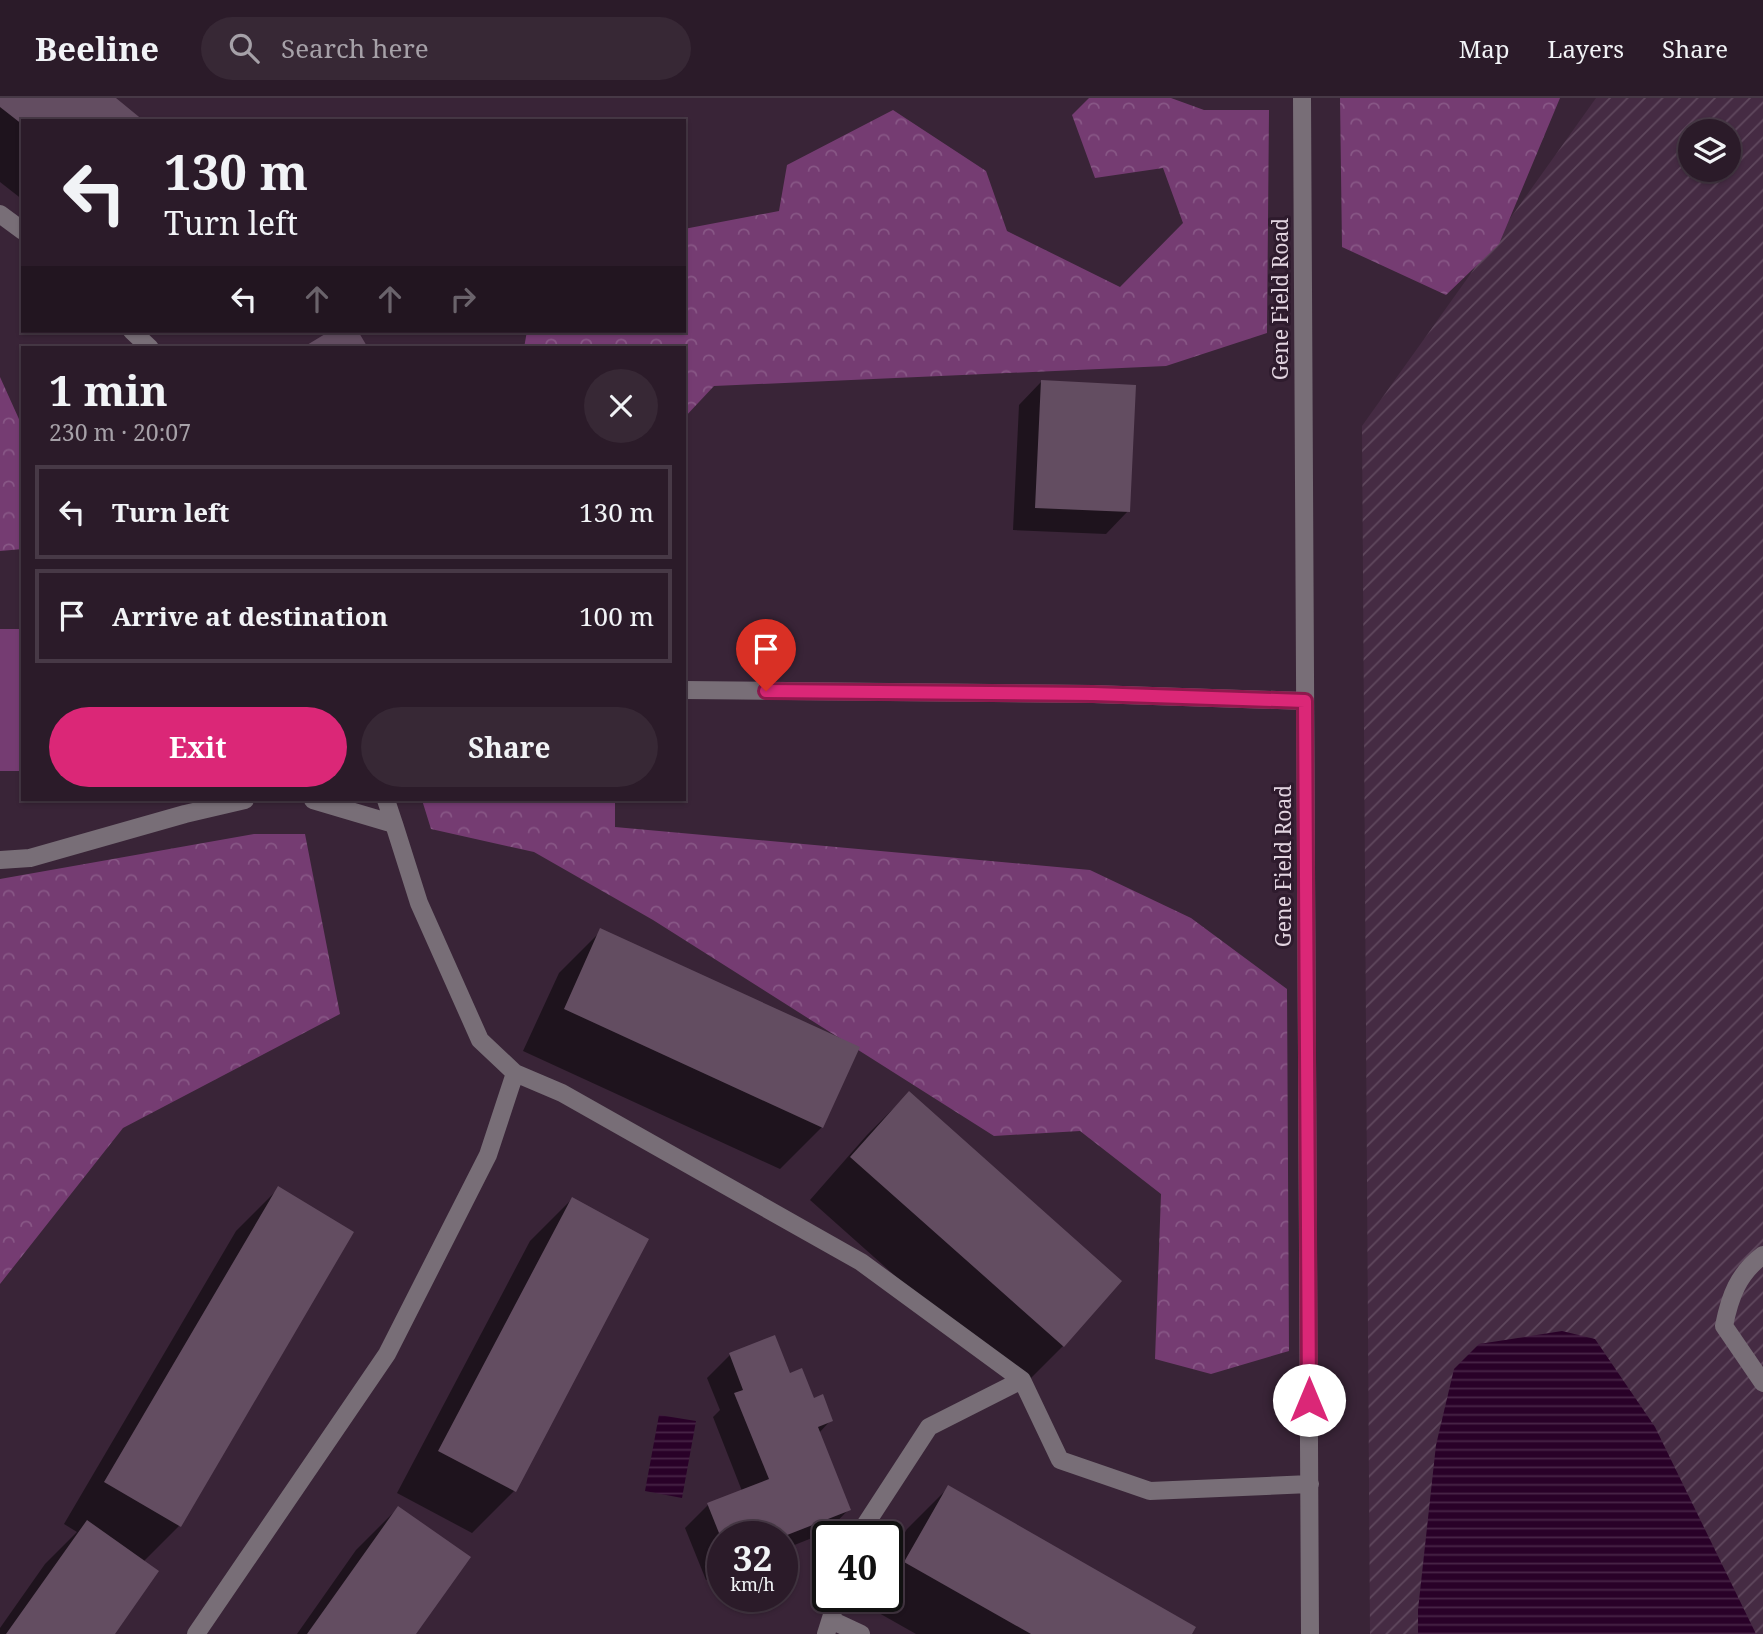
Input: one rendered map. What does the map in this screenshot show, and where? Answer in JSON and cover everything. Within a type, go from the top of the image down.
[{"type":"street","name":"Gene Field Road","points":[[1302,98],[1310,1634]]},
{"type":"street","points":[[0,214],[21,230]]},
{"type":"street","points":[[134,333],[148,346]]},
{"type":"street","points":[[686,690],[1093,694],[1305,701]]},
{"type":"street","points":[[0,860],[30,858],[241,801]]},
{"type":"street","points":[[316,801],[394,824]]},
{"type":"street","points":[[386,801],[419,903],[469,1018],[480,1040],[515,1073],[562,1093],[861,1262],[1022,1380],[1060,1460],[1150,1491],[1310,1484]]},
{"type":"street","points":[[196,1634],[387,1354],[488,1155],[515,1073]]},
{"type":"street","points":[[1763,1255],[1749,1266],[1729,1299],[1724,1326],[1763,1383]]},
{"type":"street","points":[[868,1521],[929,1427],[1022,1380]]},
{"type":"street","points":[[828,1627],[861,1634]]},
{"type":"shaded area","points":[[1596,98],[1763,98],[1763,1634],[1370,1634],[1362,426]]},
{"type":"shaded area","points":[[1562,1331],[1595,1339],[1655,1427],[1756,1634],[1418,1634],[1418,1610],[1436,1445],[1454,1369],[1479,1344]]},
{"type":"shaded area","points":[[659,1415],[696,1421],[682,1498],[645,1491]]},
{"type":"green space","points":[[1089,98],[1171,98],[1204,110],[1269,110],[1267,333],[1166,366],[714,386],[686,416],[686,346],[524,346],[527,333],[686,333],[686,229],[779,211],[787,165],[893,110],[986,171],[1007,231],[1120,287],[1183,223],[1163,168],[1095,178],[1072,115]]},
{"type":"green space","points":[[1340,98],[1560,98],[1499,244],[1446,295],[1342,247]]},
{"type":"green space","points":[[0,377],[21,424],[21,549],[0,551]]},
{"type":"green space","points":[[0,629],[21,629],[21,771],[0,771]]},
{"type":"green space","points":[[422,801],[615,801],[615,827],[1090,870],[1191,918],[1287,989],[1289,1351],[1211,1374],[1155,1359],[1161,1194],[1080,1131],[994,1136],[653,920],[534,852],[431,829]]},
{"type":"green space","points":[[254,834],[305,834],[340,1014],[123,1128],[0,1284],[0,879]]},
{"type":"building","points":[[0,98],[116,98],[142,119],[21,119],[21,123],[0,107]]},
{"type":"building","points":[[327,333],[359,333],[367,346],[305,346]]},
{"type":"building","points":[[1041,380],[1136,385],[1130,512],[1035,508]]},
{"type":"building","points":[[600,928],[860,1047],[823,1128],[564,1009]]},
{"type":"building","points":[[909,1091],[1122,1281],[1064,1347],[850,1157]]},
{"type":"building","points":[[278,1186],[354,1232],[181,1527],[104,1482]]},
{"type":"building","points":[[572,1197],[649,1239],[516,1492],[438,1451]]},
{"type":"building","points":[[775,1335],[790,1373],[802,1368],[814,1398],[823,1394],[833,1421],[818,1427],[851,1510],[823,1521],[812,1521],[812,1525],[798,1531],[798,1521],[714,1521],[707,1503],[769,1479],[734,1393],[743,1390],[729,1353]]},
{"type":"building","points":[[948,1485],[1196,1627],[1192,1634],[1031,1634],[904,1562]]},
{"type":"building","points":[[398,1506],[471,1557],[416,1634],[307,1634]]},
{"type":"building","points":[[87,1520],[159,1571],[115,1634],[6,1634]]},
{"type":"route","points":[[766,691],[1093,694],[1305,701],[1309,1400]]}]
